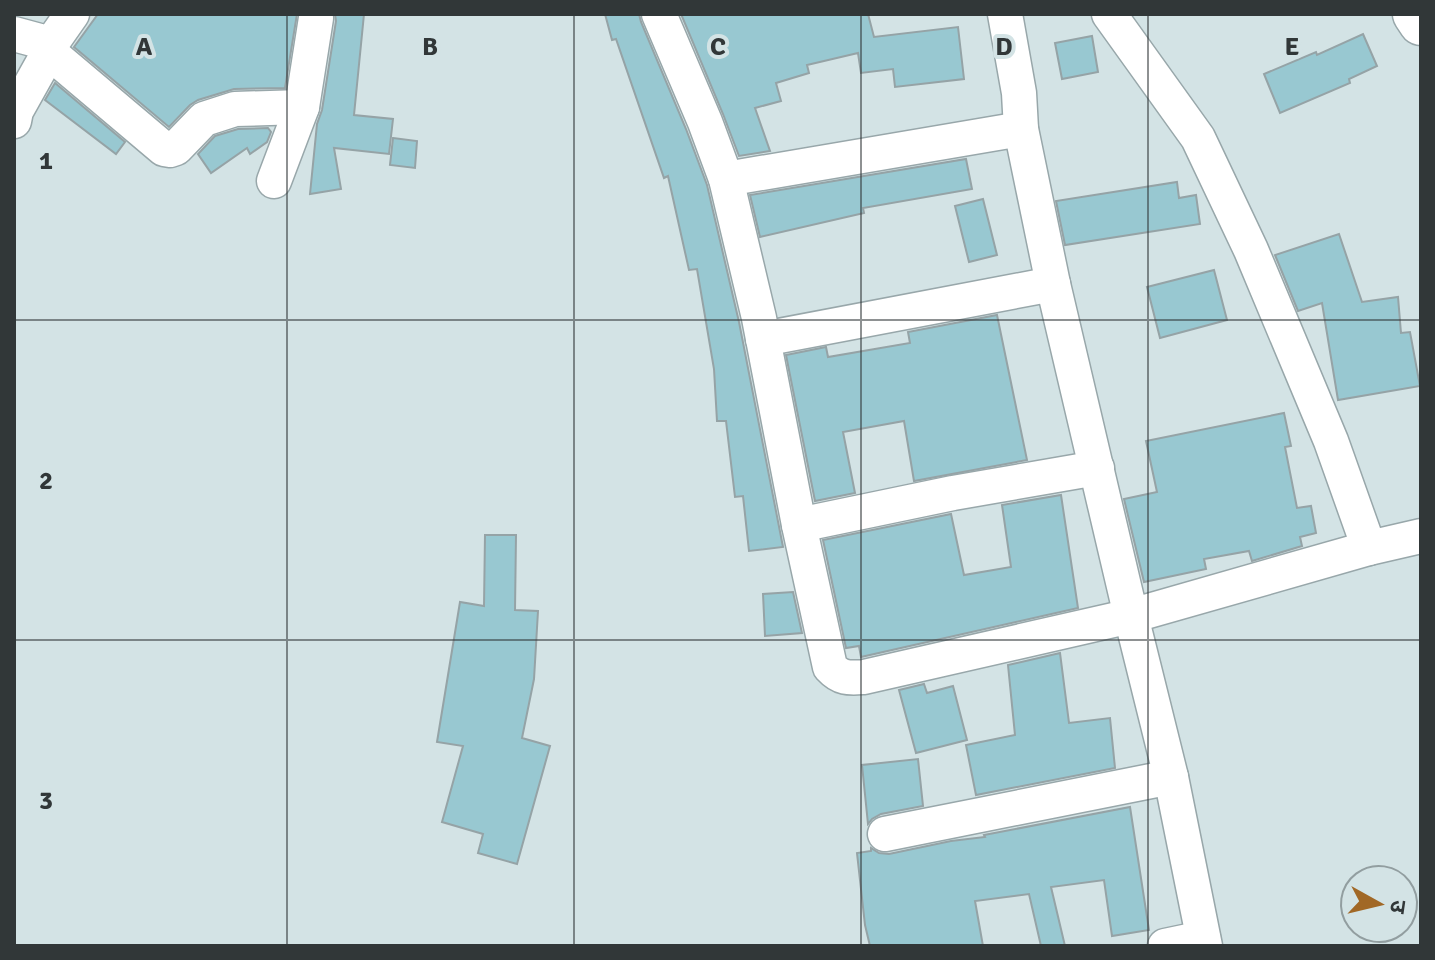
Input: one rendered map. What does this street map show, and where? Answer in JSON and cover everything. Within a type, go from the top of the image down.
[{"type":"street","points":[[14,121],[16,111],[50,48],[72,14]]},
{"type":"street","points":[[659,14],[726,179],[759,318],[830,667],[836,674],[844,678],[864,677],[1131,616],[1421,536]]},
{"type":"street","points":[[1005,14],[1019,93],[1021,129],[1053,284],[1171,777],[1204,942],[1165,946]]},
{"type":"street","points":[[1109,14],[1198,138],[1251,250],[1319,412],[1369,548]]},
{"type":"street","points":[[1415,14],[1421,23]]},
{"type":"street","points":[[274,181],[302,107],[307,15]]},
{"type":"street","points":[[14,34],[50,48],[164,149],[176,148],[204,119],[235,109],[302,107]]},
{"type":"street","points":[[726,179],[1021,129]]},
{"type":"street","points":[[763,339],[1053,284]]},
{"type":"street","points":[[799,525],[953,493],[1097,468]]},
{"type":"street","points":[[885,834],[1171,777]]},
{"type":"building","points":[[98,14],[297,14],[285,88],[234,89],[198,100],[169,127],[74,47]]},
{"type":"building","points":[[335,14],[364,14],[354,115],[393,119],[389,154],[334,148],[341,189],[310,194],[317,124],[322,110]]},
{"type":"building","points":[[605,14],[639,14],[707,185],[739,322],[783,547],[749,551],[743,496],[735,497],[726,421],[717,421],[714,369],[697,269],[689,270],[668,176],[664,178]]},
{"type":"building","points":[[681,14],[868,14],[874,37],[958,27],[964,79],[895,87],[893,69],[861,73],[858,53],[807,65],[809,73],[776,83],[781,101],[755,108],[770,151],[739,156]]},
{"type":"building","points":[[1363,34],[1377,66],[1349,79],[1350,83],[1280,113],[1264,74]]},
{"type":"building","points":[[1092,36],[1098,72],[1062,79],[1055,43]]},
{"type":"building","points":[[55,83],[125,142],[116,154],[45,100]]},
{"type":"building","points":[[268,128],[271,132],[267,142],[250,154],[247,148],[211,173],[198,154],[215,136],[238,129]]},
{"type":"building","points":[[393,138],[417,141],[415,168],[390,165]]},
{"type":"building","points":[[966,159],[972,189],[863,208],[864,213],[760,237],[750,195]]},
{"type":"building","points":[[1177,182],[1179,198],[1196,195],[1200,224],[1065,245],[1056,201]]},
{"type":"building","points":[[983,199],[997,255],[969,262],[955,206]]},
{"type":"building","points":[[1339,234],[1362,302],[1398,297],[1401,333],[1410,332],[1420,386],[1338,400],[1322,303],[1298,311],[1275,255]]},
{"type":"building","points":[[1214,270],[1227,320],[1160,338],[1147,287]]},
{"type":"building","points":[[997,315],[1027,460],[914,481],[904,421],[843,432],[855,493],[815,501],[786,355],[826,347],[828,357],[910,343],[908,332]]},
{"type":"building","points":[[1284,413],[1291,446],[1285,447],[1297,508],[1311,506],[1316,533],[1300,537],[1302,546],[1252,561],[1249,551],[1204,559],[1206,569],[1144,582],[1124,499],[1157,492],[1146,441]]},
{"type":"building","points":[[1061,495],[1078,608],[861,657],[859,646],[846,648],[823,540],[951,514],[964,575],[1011,567],[1002,505]]},
{"type":"building","points":[[485,535],[516,535],[515,610],[538,611],[534,679],[522,738],[550,746],[517,864],[478,853],[483,834],[442,822],[463,746],[437,742],[460,602],[484,606]]},
{"type":"building","points":[[793,592],[802,633],[765,636],[763,594]]},
{"type":"building","points":[[1060,653],[1069,723],[1110,718],[1115,768],[976,795],[966,745],[1015,735],[1008,665]]},
{"type":"building","points":[[924,684],[927,693],[953,686],[967,740],[916,753],[899,690]]},
{"type":"building","points":[[918,759],[923,806],[881,814],[868,824],[862,765]]},
{"type":"building","points":[[1130,807],[1149,930],[1112,936],[1104,880],[1051,887],[1065,946],[1041,946],[1029,894],[975,901],[983,946],[870,946],[857,853],[871,851],[871,848],[889,854]]}]
